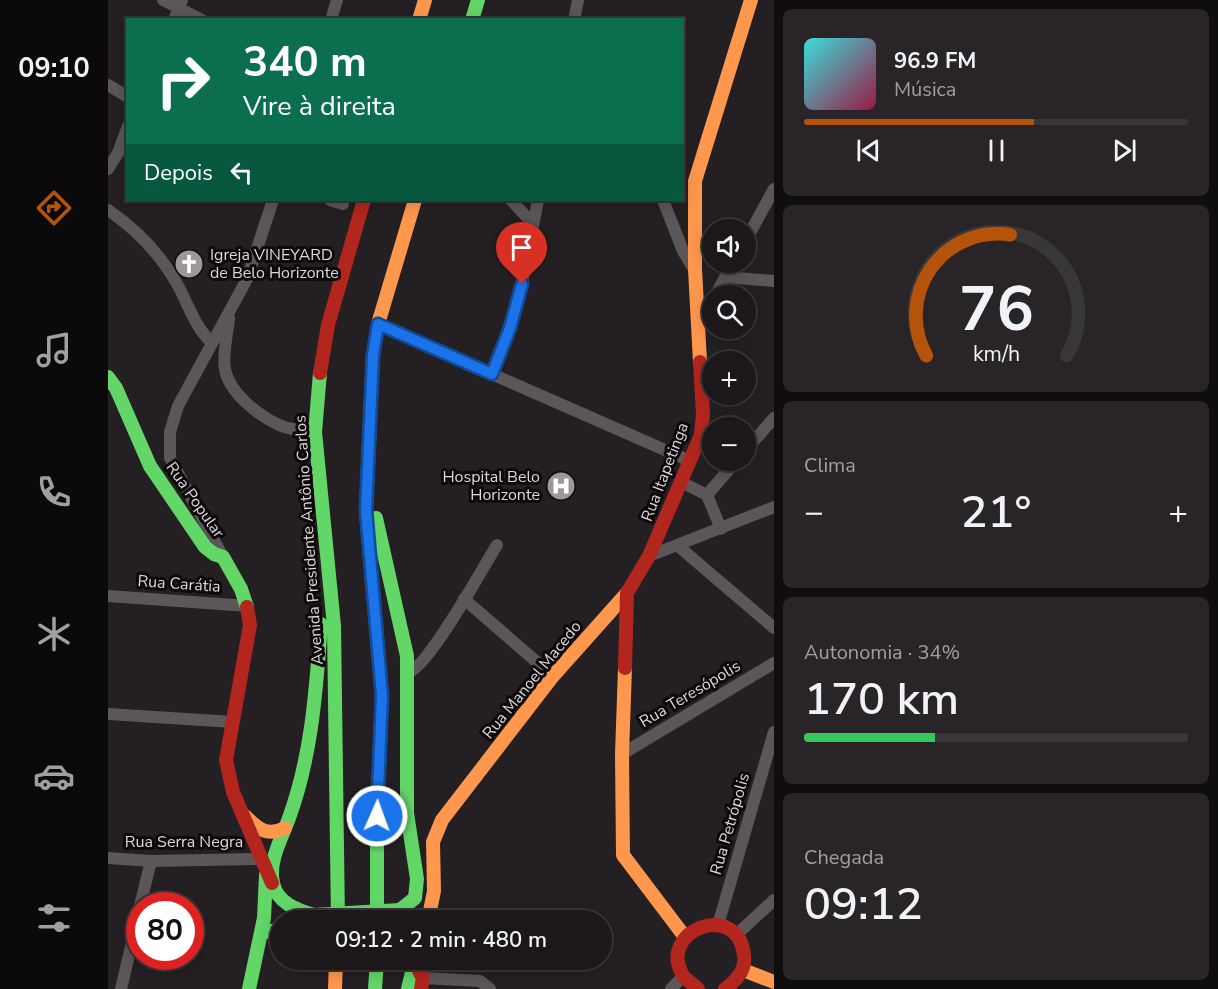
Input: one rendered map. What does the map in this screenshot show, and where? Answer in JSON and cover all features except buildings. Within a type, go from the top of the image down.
[{"type":"main road","points":[[419,18],[425,0]]},
{"type":"main road","points":[[473,18],[478,0]]},
{"type":"main road","name":"Rua Itapetinga","points":[[685,937],[623,855],[622,754],[627,593],[649,556],[700,435],[703,415],[695,270],[693,210],[695,182],[751,0]]},
{"type":"main road","name":"Avenida Presidente Antônio Carlos","points":[[338,910],[334,626],[315,432],[318,386],[328,325],[364,201]]},
{"type":"main road","points":[[377,910],[377,816],[382,696],[366,510],[373,355],[378,324],[415,201]]},
{"type":"main road","name":"Rua Popular","points":[[108,376],[116,388],[150,466],[205,547],[214,554],[224,557],[241,587],[248,606],[250,625],[226,760],[228,775],[272,882],[267,895],[262,933],[249,989]]},
{"type":"main road","points":[[369,467],[376,518],[407,656],[406,813],[417,879],[415,898],[404,910]]},
{"type":"main road","points":[[297,910],[283,902],[272,882],[274,863],[309,752],[327,560]]},
{"type":"main road","name":"Rua Manoel Macedo","points":[[430,910],[434,891],[433,842],[442,820],[554,676],[627,593]]},
{"type":"main road","name":"Rua Manoel Macedo","points":[[416,910],[424,894],[423,867],[427,843],[436,821],[465,791]]},
{"type":"main road","name":"Rua Popular","points":[[243,814],[265,833],[273,834],[285,828]]},
{"type":"main road","name":"Rua Popular","points":[[263,864],[267,895]]},
{"type":"main road","points":[[698,989],[683,976],[679,967],[680,946],[685,937],[694,929],[706,925],[718,925],[736,935],[745,958],[743,970],[735,982],[724,989]]},
{"type":"main road","points":[[262,933],[270,931]]},
{"type":"main road","points":[[335,989],[336,970]]},
{"type":"main road","points":[[375,989],[376,970]]},
{"type":"main road","points":[[408,989],[413,970]]},
{"type":"main road","points":[[743,970],[774,982]]},
{"type":"street","points":[[163,0],[178,10],[197,18]]},
{"type":"street","points":[[332,18],[337,0]]},
{"type":"street","points":[[574,18],[577,2]]},
{"type":"street","points":[[577,2],[582,18]]},
{"type":"street","points":[[108,85],[126,96]]},
{"type":"street","points":[[108,169],[118,153],[126,131]]},
{"type":"street","points":[[756,222],[774,189]]},
{"type":"street","points":[[224,557],[170,458],[170,432],[178,406],[247,279],[273,201]]},
{"type":"street","points":[[333,201],[343,204]]},
{"type":"street","points":[[512,201],[533,224]]},
{"type":"street","points":[[492,374],[517,302],[538,201]]},
{"type":"street","points":[[663,201],[683,251],[695,270]]},
{"type":"street","points":[[108,210],[143,238],[160,257],[176,282],[197,325],[212,343]]},
{"type":"street","points":[[721,285],[727,273]]},
{"type":"street","points":[[725,277],[774,281]]},
{"type":"street","points":[[229,314],[224,368],[230,383],[240,396],[266,418],[281,426],[315,432]]},
{"type":"street","points":[[699,325],[702,319]]},
{"type":"street","points":[[378,324],[690,461]]},
{"type":"street","points":[[756,439],[774,418]]},
{"type":"street","points":[[707,495],[728,471]]},
{"type":"street","points":[[681,482],[707,495],[721,528]]},
{"type":"street","points":[[649,556],[774,507]]},
{"type":"street","points":[[408,673],[418,668],[432,651],[496,545]]},
{"type":"street","points":[[678,546],[774,628]]},
{"type":"street","name":"Rua Carátia","points":[[108,596],[248,606]]},
{"type":"street","points":[[464,598],[554,676]]},
{"type":"street","name":"Rua Teresópolis","points":[[622,754],[774,663]]},
{"type":"street","points":[[108,714],[233,722]]},
{"type":"street","name":"Rua Petrópolis","points":[[718,925],[774,732]]},
{"type":"street","name":"Rua Serra Negra","points":[[108,858],[263,864]]},
{"type":"street","points":[[144,892],[151,861]]},
{"type":"street","points":[[736,935],[774,900]]},
{"type":"street","points":[[121,989],[126,968]]},
{"type":"street","points":[[671,989],[683,976]]},
{"type":"street","points":[[422,984],[480,981],[490,989]]},
{"type":"traffic: fast","points":[[473,18],[478,0]]},
{"type":"traffic: fast","points":[[320,373],[315,432],[334,626],[338,910]]},
{"type":"traffic: fast","points":[[108,377],[116,388],[150,466],[205,547],[223,557],[241,589],[247,607]]},
{"type":"traffic: fast","points":[[370,421],[366,511],[382,696],[377,816],[377,910]]},
{"type":"traffic: fast","points":[[376,518],[407,656],[407,813],[417,879],[415,898],[400,910]]},
{"type":"traffic: fast","points":[[300,910],[283,901],[275,890],[272,866],[297,794],[308,746],[315,698],[321,624]]},
{"type":"traffic: fast","points":[[249,989],[264,918],[266,875]]},
{"type":"traffic: fast","points":[[262,933],[270,931]]},
{"type":"traffic: fast","points":[[375,989],[376,970]]},
{"type":"traffic: fast","points":[[408,989],[413,970]]},
{"type":"traffic: slow","points":[[420,18],[425,0]]},
{"type":"traffic: slow","points":[[700,362],[695,269],[695,181],[751,0]]},
{"type":"traffic: slow","points":[[370,421],[373,355],[378,324],[415,201]]},
{"type":"traffic: slow","points":[[430,910],[434,891],[433,842],[442,820],[553,676],[627,593]]},
{"type":"traffic: slow","points":[[625,668],[622,754],[623,855],[685,937]]},
{"type":"traffic: slow","points":[[245,816],[254,825],[268,832],[285,828]]},
{"type":"traffic: slow","points":[[335,989],[336,970]]},
{"type":"traffic: slow","points":[[743,970],[774,982]]},
{"type":"traffic: jam","points":[[320,373],[328,325],[364,201]]},
{"type":"traffic: jam","points":[[625,668],[627,593],[649,556],[701,435],[703,415],[700,362]]},
{"type":"traffic: jam","points":[[247,607],[250,625],[226,760],[233,792],[272,883]]},
{"type":"traffic: jam","points":[[698,989],[684,977],[678,961],[680,946],[688,935],[700,928],[714,925],[728,928],[738,938],[744,955],[744,965],[740,974],[725,989]]},
{"type":"traffic: jam","points":[[419,970],[423,978],[421,989]]},
{"type":"place","name":"Igreja VINEYARD de Belo Horizonte","points":[[189,264]]},
{"type":"place","name":"Hospital Belo Horizonte","points":[[561,486]]},
{"type":"route","points":[[377,816],[382,696],[366,510],[373,355],[378,324],[492,374],[510,328],[522,284]]}]
